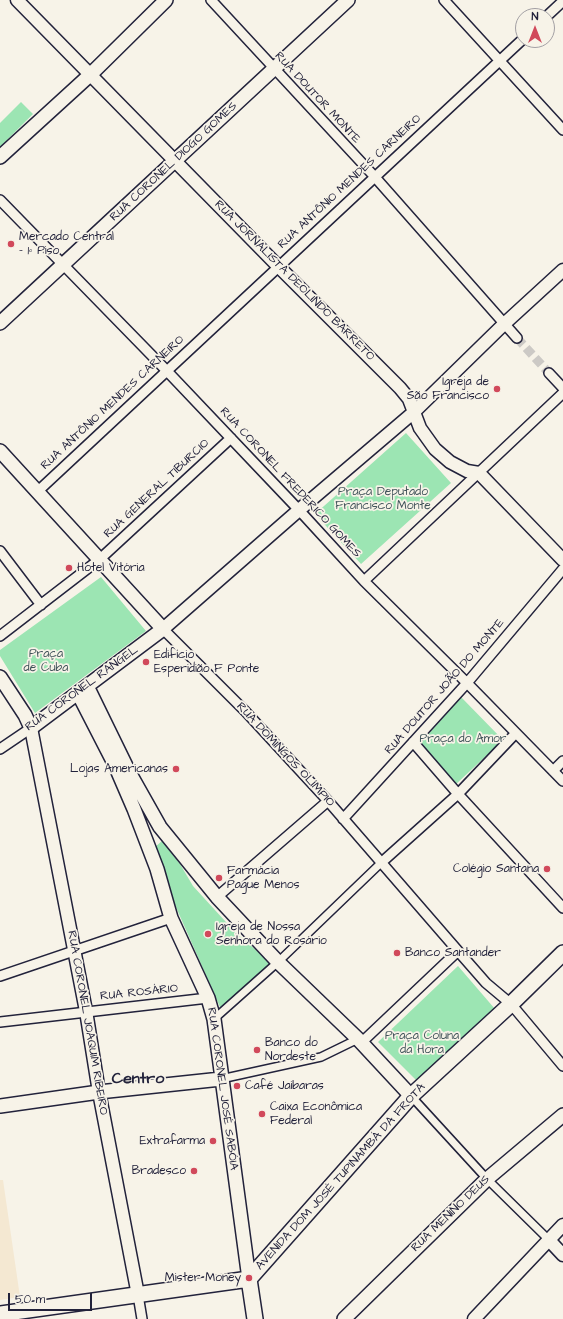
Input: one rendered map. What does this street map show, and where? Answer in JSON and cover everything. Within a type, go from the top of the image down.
[{"type":"main road","points":[[0,157],[91,74],[166,0]]},
{"type":"main road","name":"RUA CORONEL DIOGO GOMES","points":[[0,323],[348,0]]},
{"type":"main road","name":"RUA DOMINGOS OLÍMPIO","points":[[0,451],[163,629]]},
{"type":"main road","name":"RUA CORONEL RANGEL","points":[[30,728],[163,629]]},
{"type":"main road","points":[[0,677],[25,715],[30,728]]},
{"type":"main road","points":[[83,690],[160,827],[217,897],[278,962],[359,1041],[411,1096]]},
{"type":"main road","name":"RUA CORONEL JOSÉ SABÓIA","points":[[83,690],[134,809],[172,918],[208,998],[214,1019],[255,1319]]},
{"type":"main road","name":"AVENIDA DOM JOSÉ TUPINAMBÁ DA FROTA","points":[[0,1314],[250,1279],[411,1096],[511,1004],[563,953]]},
{"type":"main road","points":[[0,1106],[99,1092],[221,1079]]},
{"type":"main road","name":"RUA MENINO DEUS","points":[[344,1319],[487,1179],[563,1115]]},
{"type":"street","name":"RUA JORNALISTA DEOLINDO BARRETO","points":[[17,0],[400,388],[409,399],[420,428],[435,449],[450,462],[467,471],[479,473],[563,560]]},
{"type":"street","name":"RUA DOUTOR MONTE","points":[[210,0],[374,176],[503,325],[517,338]]},
{"type":"street","points":[[444,0],[563,130]]},
{"type":"street","points":[[555,8],[563,1]]},
{"type":"street","name":"RUA ANTÔNIO MENDES CARNEIRO","points":[[37,492],[374,176],[515,46]]},
{"type":"street","name":"RUA CORONEL FREDERICO GOMES","points":[[0,200],[300,510],[364,581],[563,781]]},
{"type":"street","points":[[163,629],[414,412],[503,325],[563,270]]},
{"type":"street","points":[[549,373],[563,388]]},
{"type":"street","points":[[364,581],[563,393]]},
{"type":"street","name":"RUA GENERAL TIBURCIO","points":[[0,636],[100,559],[231,438]]},
{"type":"street","points":[[0,550],[41,605]]},
{"type":"street","name":"RUA DOUTOR JOÃO DO MONTE","points":[[343,819],[467,683],[563,569]]},
{"type":"street","name":"RUA DOMINGOS OLÍMPIO","points":[[163,629],[245,711],[328,801],[486,983],[511,1004],[563,1066]]},
{"type":"street","name":"RUA CORONEL RANGEL","points":[[0,749],[30,728]]},
{"type":"street","name":"RUA CORONEL JOAQUIM RIBEIRO","points":[[30,728],[86,1011],[99,1092],[142,1319]]},
{"type":"street","points":[[214,1019],[278,962],[382,862],[458,794],[516,734]]},
{"type":"street","points":[[413,742],[458,794],[563,908]]},
{"type":"street","points":[[553,771],[563,761]]},
{"type":"street","points":[[217,897],[328,801]]},
{"type":"street","points":[[0,976],[172,918]]},
{"type":"street","points":[[221,1079],[321,1057],[359,1041],[458,950]]},
{"type":"street","name":"RUA ROSÁRIO","points":[[0,1022],[208,998]]},
{"type":"street","points":[[411,1096],[487,1179],[563,1254]]},
{"type":"street","points":[[474,1319],[548,1239],[563,1225]]},
{"type":"shaded area","points":[[0,1180],[3,1180],[20,1297],[0,1300]]},
{"type":"green space","points":[[21,102],[33,114],[0,147],[0,123]]},
{"type":"green space","name":"Praça Deputado Francisco Monte","points":[[406,433],[451,483],[361,564],[315,514]]},
{"type":"green space","name":"Praça de Cuba","points":[[101,577],[146,631],[35,713],[0,656],[0,650]]},
{"type":"green space","name":"Praça do Amor","points":[[461,697],[503,740],[454,786],[418,746]]},
{"type":"green space","points":[[162,841],[180,864],[193,886],[236,933],[277,968],[223,1014],[168,889],[155,847]]},
{"type":"green space","name":"Praça Coluna da Hora","points":[[458,966],[495,1009],[423,1087],[378,1042]]},
{"type":"tunnel","points":[[517,338],[549,373]]},
{"type":"place","name":"Mercado Central - 1º Piso","points":[[11,244]]},
{"type":"place","name":"Igreja de São Francisco","points":[[497,389]]},
{"type":"place","name":"Hotel Vitória","points":[[69,568]]},
{"type":"place","name":"Edifício Esperidião F Ponte","points":[[146,662]]},
{"type":"place","name":"Lojas Americanas","points":[[176,769]]},
{"type":"place","name":"Colégio Santana","points":[[547,869]]},
{"type":"place","name":"Farmácia Pague Menos","points":[[219,878]]},
{"type":"place","name":"Igreja de Nossa Senhora do Rosário","points":[[208,934]]},
{"type":"place","name":"Banco Santander","points":[[397,953]]},
{"type":"place","name":"Banco do Nordeste","points":[[257,1050]]},
{"type":"place","name":"Café Jaibaras","points":[[237,1086]]},
{"type":"place","name":"Caixa Econômica Federal","points":[[262,1114]]},
{"type":"place","name":"Extrafarma","points":[[213,1141]]},
{"type":"place","name":"Bradesco","points":[[194,1171]]},
{"type":"place","name":"Mister Money","points":[[249,1278]]},
{"type":"district","name":"Centro","points":[[138,1080]]}]
